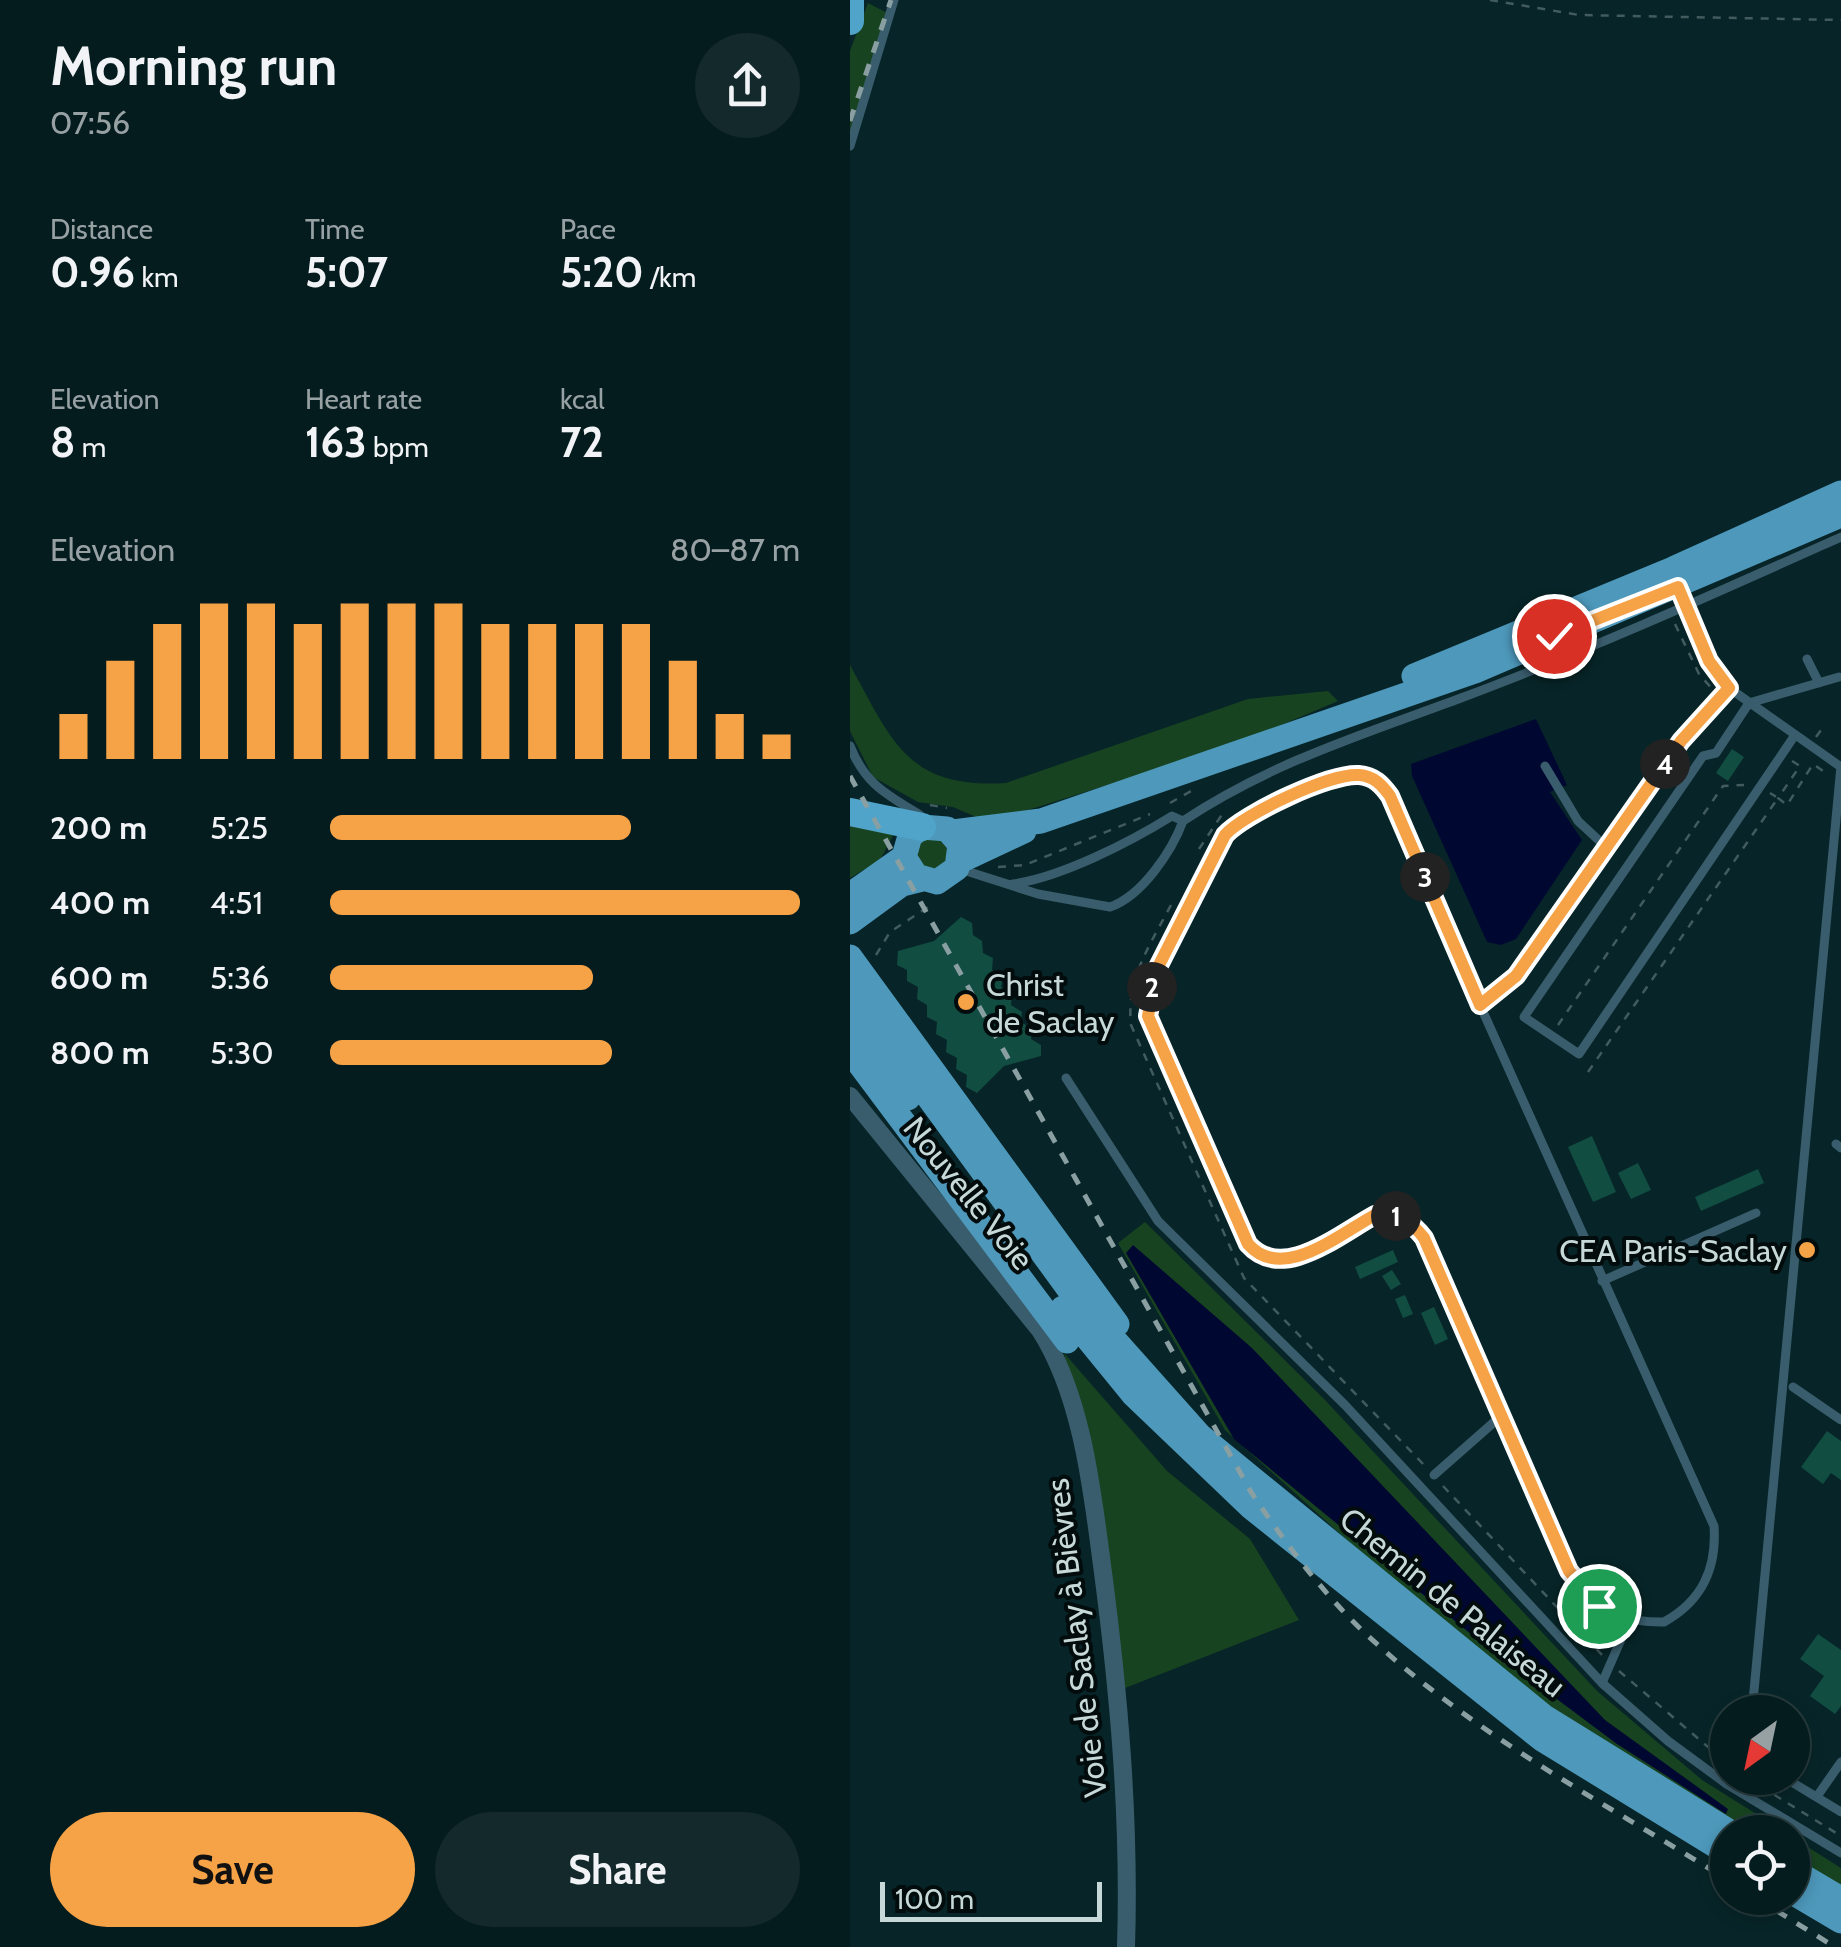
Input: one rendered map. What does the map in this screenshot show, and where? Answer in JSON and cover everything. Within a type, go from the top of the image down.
[{"type":"highway","points":[[850,0],[850,21]]},
{"type":"highway","points":[[850,812],[937,828]]},
{"type":"main road","points":[[1679,587],[1841,493]]},
{"type":"main road","points":[[850,922],[902,884],[943,880],[958,864],[1041,821],[1164,781],[1280,737],[1334,708],[1679,587],[1841,515]]},
{"type":"main road","points":[[850,895],[904,857],[910,836],[937,828],[1041,821]]},
{"type":"main road","points":[[937,828],[960,844],[958,864]]},
{"type":"main road","points":[[904,857],[910,871],[922,880]]},
{"type":"main road","points":[[861,958],[1121,1330],[1172,1390],[1200,1436]]},
{"type":"main road","points":[[851,991],[1069,1289],[1200,1436]]},
{"type":"main road","points":[[850,1020],[1095,1350],[1168,1431],[1251,1508]]},
{"type":"main road","points":[[850,1052],[1089,1368],[1198,1477],[1251,1508]]},
{"type":"main road","name":"Chemin de Palaiseau","points":[[1200,1436],[1543,1716],[1710,1820]]},
{"type":"main road","name":"Chemin de Palaiseau","points":[[1251,1508],[1542,1739],[1710,1842]]},
{"type":"main road","points":[[1810,1881],[1841,1899]]},
{"type":"main road","points":[[1810,1903],[1841,1921]]},
{"type":"street","name":"Nouvelle Voie","points":[[850,1096],[1040,1330]]},
{"type":"street","name":"Voie de Saclay à Bièvres","points":[[1040,1330],[1058,1362],[1096,1519],[1127,1782],[1126,1947]]},
{"type":"lane","points":[[850,146],[894,0]]},
{"type":"lane","points":[[958,864],[1010,884],[1090,906],[1120,904],[1150,875],[1183,821],[1259,774],[1463,697],[1679,587],[1841,537]]},
{"type":"lane","points":[[1679,587],[1709,661],[1729,688],[1841,766],[1754,1695]]},
{"type":"lane","points":[[1806,659],[1819,683]]},
{"type":"lane","points":[[1795,735],[1579,1054],[1524,1017],[1703,756],[1716,753],[1749,702],[1840,677]]},
{"type":"lane","points":[[1480,1005],[1516,976],[1681,741],[1729,688]]},
{"type":"lane","points":[[850,746],[860,772],[873,788],[937,828]]},
{"type":"lane","points":[[1545,766],[1578,821],[1606,847]]},
{"type":"lane","points":[[1358,775],[1378,781],[1390,796],[1480,1005],[1714,1526],[1712,1566],[1694,1601],[1664,1622],[1630,1620],[1599,1606],[1569,1571],[1424,1238],[1414,1225],[1387,1214],[1375,1215],[1286,1262],[1269,1262],[1248,1244],[1148,1016],[1157,969],[1225,835],[1243,818],[1336,779],[1358,775]]},
{"type":"lane","points":[[1010,884],[1041,878],[1150,832],[1172,816],[1183,821]]},
{"type":"lane","points":[[1066,1078],[1158,1221],[1345,1406],[1602,1684],[1668,1741],[1728,1785],[1841,1853]]},
{"type":"lane","points":[[1602,1281],[1756,1212]]},
{"type":"lane","points":[[1793,1387],[1841,1420]]},
{"type":"lane","points":[[1434,1475],[1501,1416]]},
{"type":"lane","points":[[1602,1684],[1630,1620]]},
{"type":"lane","points":[[1818,1796],[1841,1762]]},
{"type":"lane","points":[[1810,1792],[1841,1812]]},
{"type":"path","points":[[1490,0],[1579,15],[1841,20]]},
{"type":"path","points":[[1824,726],[1802,759],[1789,753],[1800,766],[1778,798],[1788,805],[1813,764],[1839,782]]},
{"type":"path","points":[[1168,804],[1191,791],[1195,796]]},
{"type":"path","points":[[1005,868],[1025,865],[1156,811]]},
{"type":"path","points":[[1172,903],[1132,980],[1128,999],[1131,1025],[1244,1278],[1610,1662],[1710,1748]]},
{"type":"path","points":[[861,958],[890,932],[928,907]]},
{"type":"path","points":[[1775,1795],[1841,1836]]},
{"type":"green space","points":[[868,3],[891,15],[850,143],[850,51]]},
{"type":"green space","points":[[850,665],[878,716],[907,755],[946,778],[973,783],[1006,783],[1248,699],[1328,691],[1338,701],[1232,746],[1012,815],[983,820],[953,807],[918,802],[873,777],[850,731]]},
{"type":"green space","points":[[850,819],[896,830],[880,860],[850,878]]},
{"type":"green space","points":[[928,836],[946,841],[949,858],[935,871],[916,865],[919,840]]},
{"type":"green space","points":[[1145,1222],[1324,1399],[1597,1691],[1710,1785],[1710,1795],[1726,1795],[1758,1815],[1722,1815],[1540,1702],[1419,1605],[1225,1430],[1118,1243]]},
{"type":"green space","points":[[1064,1353],[1167,1471],[1250,1539],[1299,1620],[1125,1688],[1086,1441]]},
{"type":"green space","points":[[1810,1848],[1841,1868],[1841,1888],[1810,1869]]},
{"type":"water","points":[[1536,719],[1567,785],[1550,792],[1582,840],[1516,939],[1501,945],[1487,942],[1412,776],[1411,764]]},
{"type":"water","points":[[1133,1245],[1252,1348],[1605,1720],[1728,1809],[1726,1814],[1617,1744],[1483,1644],[1234,1439],[1126,1253]]},
{"type":"building","points":[[1732,749],[1744,757],[1728,781],[1716,773]]},
{"type":"building","name":"Christ de Saclay","points":[[961,917],[972,923],[973,935],[982,941],[983,953],[993,958],[992,970],[1003,977],[1001,987],[1012,994],[1011,1005],[1022,1012],[1021,1022],[1032,1029],[1031,1039],[1041,1045],[1041,1056],[1004,1066],[977,1093],[966,1087],[967,1075],[956,1069],[957,1058],[946,1052],[947,1040],[936,1034],[937,1022],[927,1017],[927,1005],[917,999],[918,987],[907,981],[907,970],[897,965],[898,951],[934,941]]},
{"type":"building","points":[[1592,1136],[1616,1192],[1593,1202],[1568,1147]]},
{"type":"building","points":[[1638,1163],[1651,1190],[1631,1199],[1618,1173]]},
{"type":"building","points":[[1758,1169],[1764,1183],[1701,1211],[1695,1197]]},
{"type":"building","points":[[1393,1250],[1398,1262],[1360,1279],[1355,1267]]},
{"type":"building","points":[[1392,1270],[1401,1284],[1391,1290],[1382,1276]]},
{"type":"building","points":[[1405,1295],[1413,1314],[1403,1318],[1395,1299]]},
{"type":"building","points":[[1434,1307],[1448,1339],[1435,1345],[1421,1313]]},
{"type":"building","points":[[1827,1431],[1841,1441],[1841,1480],[1831,1473],[1823,1484],[1801,1467]]},
{"type":"building","points":[[1818,1634],[1841,1650],[1841,1706],[1835,1714],[1810,1696],[1824,1676],[1800,1659]]},
{"type":"railway","points":[[850,121],[891,0]]},
{"type":"railway","points":[[850,776],[1251,1492],[1310,1573],[1378,1645],[1460,1711],[1547,1770],[1710,1869]]},
{"type":"railway","points":[[1783,1915],[1835,1947]]},
{"type":"place","name":"Christ de Saclay","points":[[966,1002]]},
{"type":"place","name":"CEA Paris-Saclay","points":[[1807,1250]]},
{"type":"route","points":[[1554,636],[1678,587],[1709,661],[1729,688],[1681,741],[1516,976],[1497,996],[1480,1005],[1390,796],[1378,781],[1358,775],[1336,779],[1243,818],[1217,844],[1157,969],[1148,1016],[1150,1029],[1248,1244],[1258,1256],[1269,1262],[1286,1262],[1375,1215],[1402,1218],[1424,1238],[1569,1571],[1599,1606]]}]
